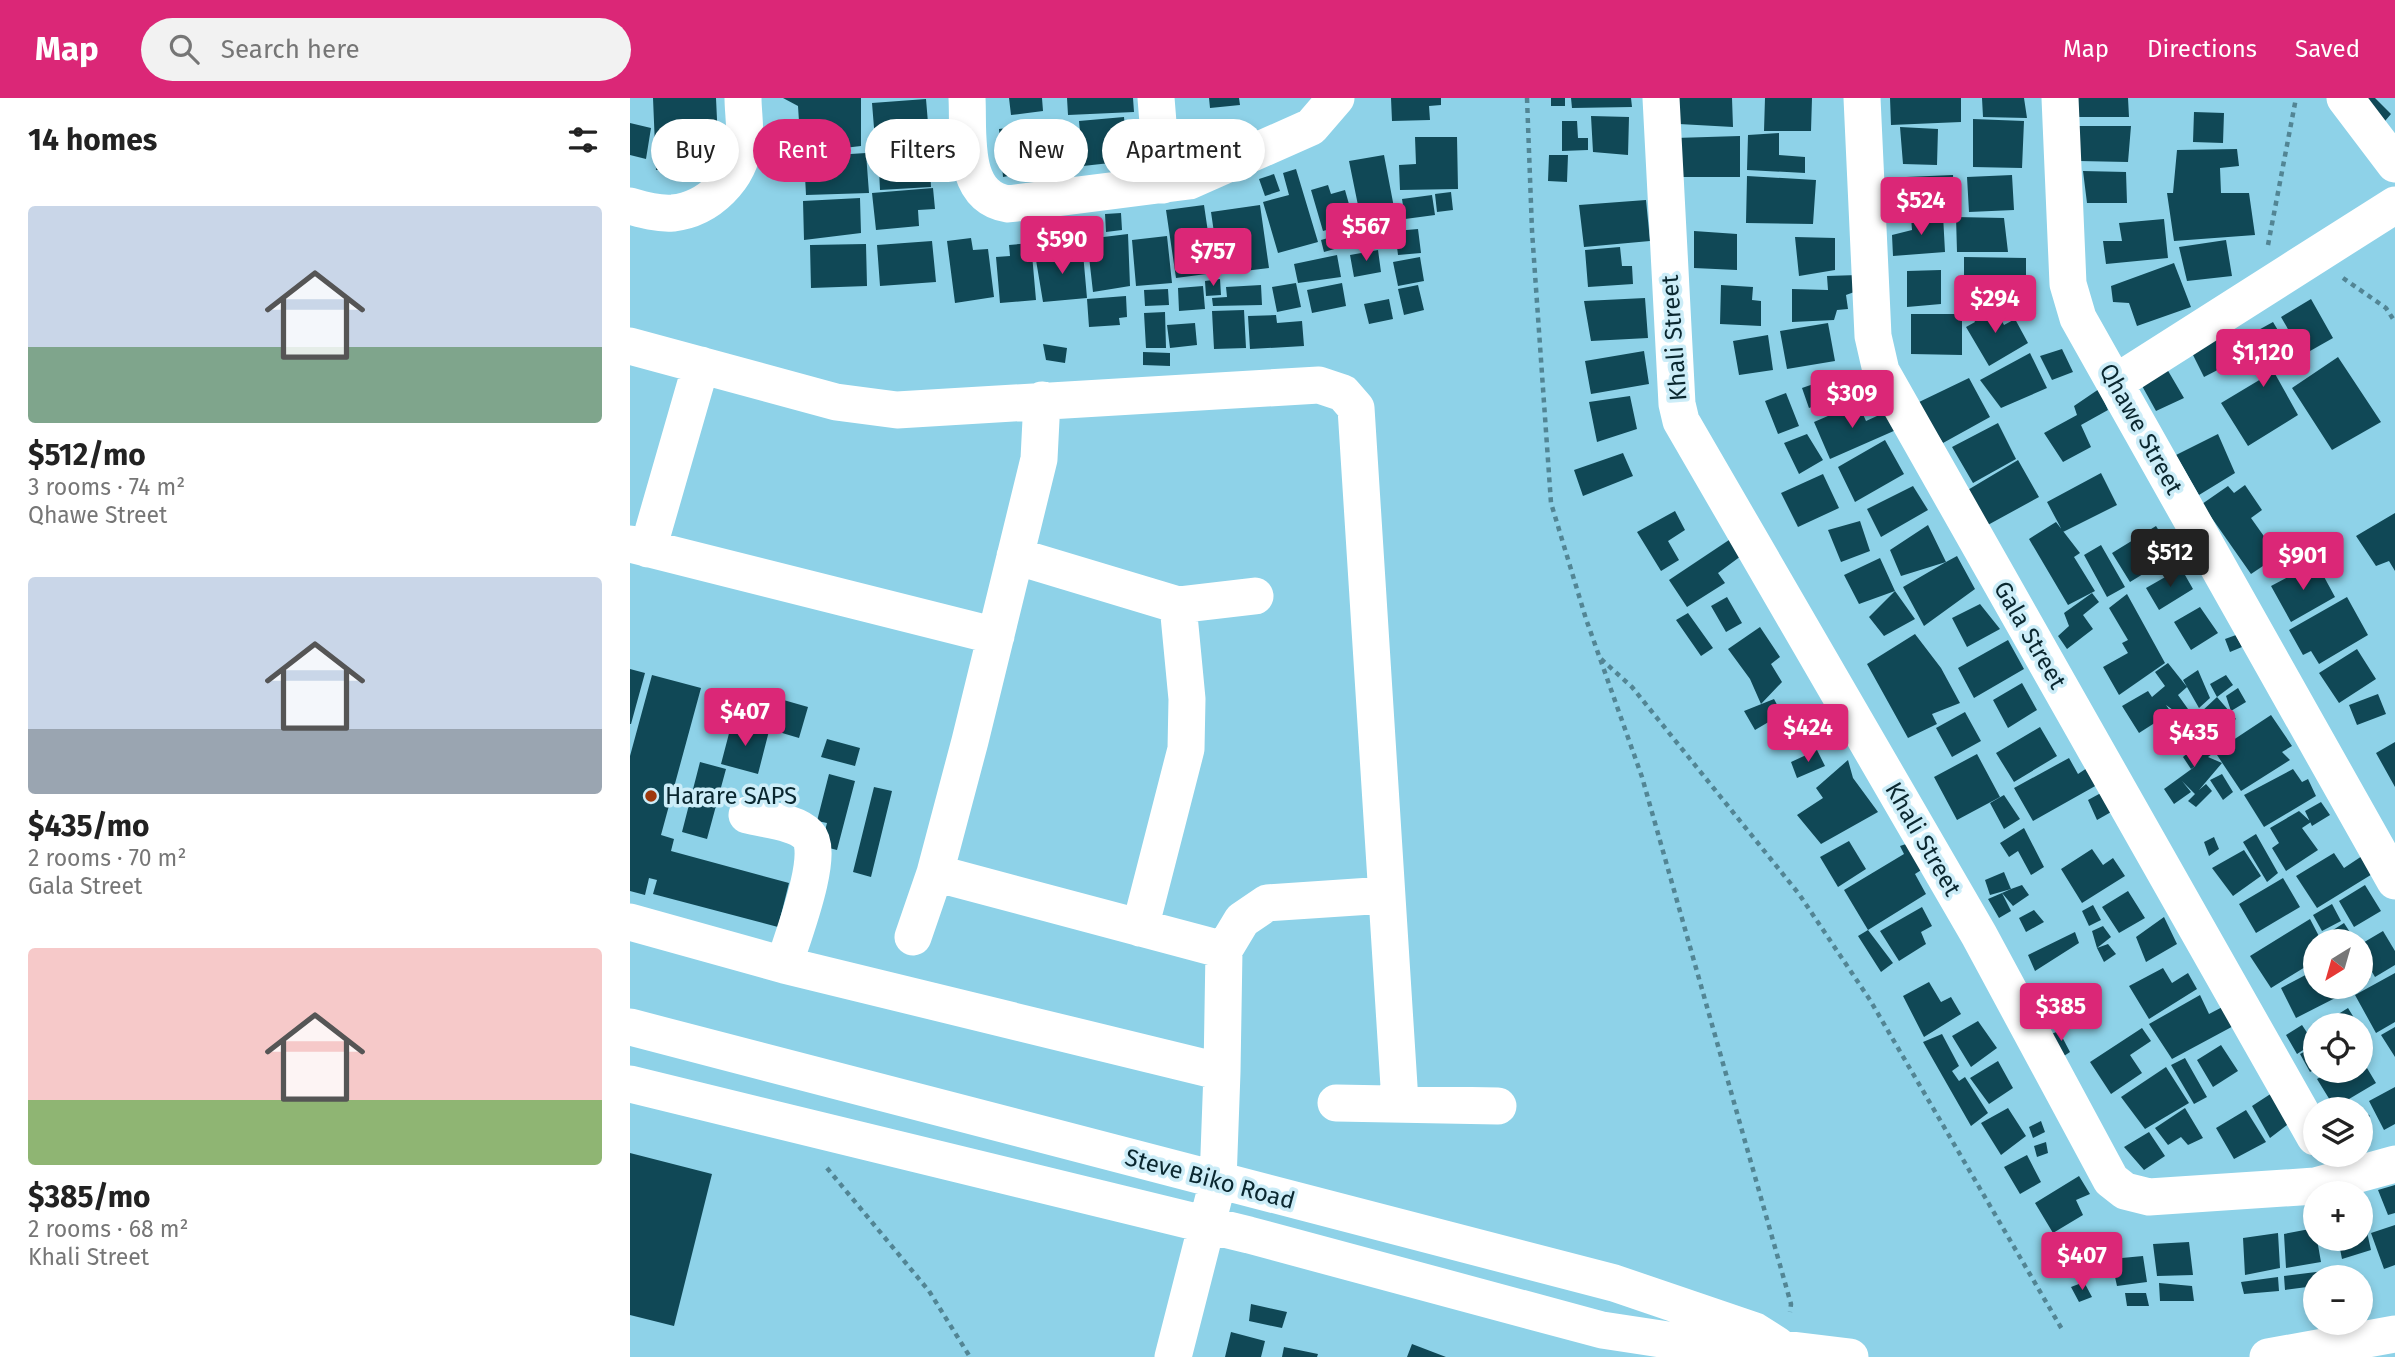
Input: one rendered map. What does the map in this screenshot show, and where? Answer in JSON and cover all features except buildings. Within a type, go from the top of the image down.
[{"type":"street","points":[[630,206],[657,213],[675,213],[697,206],[717,193],[740,159],[744,141],[743,98]]},
{"type":"street","points":[[967,98],[972,176],[988,194],[1003,203],[1189,181],[1311,127],[1336,98]]},
{"type":"street","points":[[1156,98],[1163,185]]},
{"type":"street","name":"Khali Street","points":[[1661,98],[1677,404],[1681,421],[1979,935],[2105,1171],[2125,1191],[2149,1197],[2315,1186],[2333,1168],[2395,1164]]},
{"type":"street","name":"Gala Street","points":[[1862,98],[1873,336],[1881,371],[2303,1116]]},
{"type":"street","name":"Qhawe Street","points":[[2060,98],[2070,298],[2078,318],[2395,881]]},
{"type":"street","points":[[2346,98],[2395,164]]},
{"type":"street","points":[[2115,383],[2395,205]]},
{"type":"street","points":[[630,346],[835,402],[897,410],[1318,385],[1343,393],[1356,408],[1400,1102]]},
{"type":"street","points":[[701,365],[639,546],[996,636]]},
{"type":"street","points":[[913,937],[934,873],[1039,459],[1042,400]]},
{"type":"street","points":[[1015,556],[1178,605],[1255,596]]},
{"type":"street","points":[[1140,928],[1186,749],[1187,699],[1178,605]]},
{"type":"street","points":[[747,816],[802,829],[811,837],[815,848],[798,968]]},
{"type":"street","points":[[934,873],[1224,950]]},
{"type":"street","points":[[1173,1357],[1218,1181],[1224,950],[1242,920],[1267,903],[1386,895]]},
{"type":"street","points":[[630,922],[798,968],[1222,1072]]},
{"type":"street","name":"Steve Biko Road","points":[[630,1027],[1614,1283],[1755,1331],[1784,1349]]},
{"type":"street","name":"Steve Biko Road","points":[[630,1083],[1206,1225],[1602,1329],[1747,1352],[1784,1349],[1850,1357]]},
{"type":"street","points":[[1336,1103],[1400,1102],[1498,1106]]},
{"type":"street","points":[[2268,1357],[2395,1334]]},
{"type":"path","points":[[1527,98],[1532,231],[1551,503],[1600,658],[1642,777],[1791,1304],[1790,1313]]},
{"type":"path","points":[[2259,291],[2296,98]]},
{"type":"path","points":[[2314,256],[2386,309],[2395,322]]},
{"type":"path","points":[[1600,658],[1632,687],[1799,894],[1870,1000],[2063,1331]]},
{"type":"path","points":[[824,1165],[929,1291],[970,1357]]},
{"type":"place","name":"Harare SAPS","points":[[651,796]]}]
